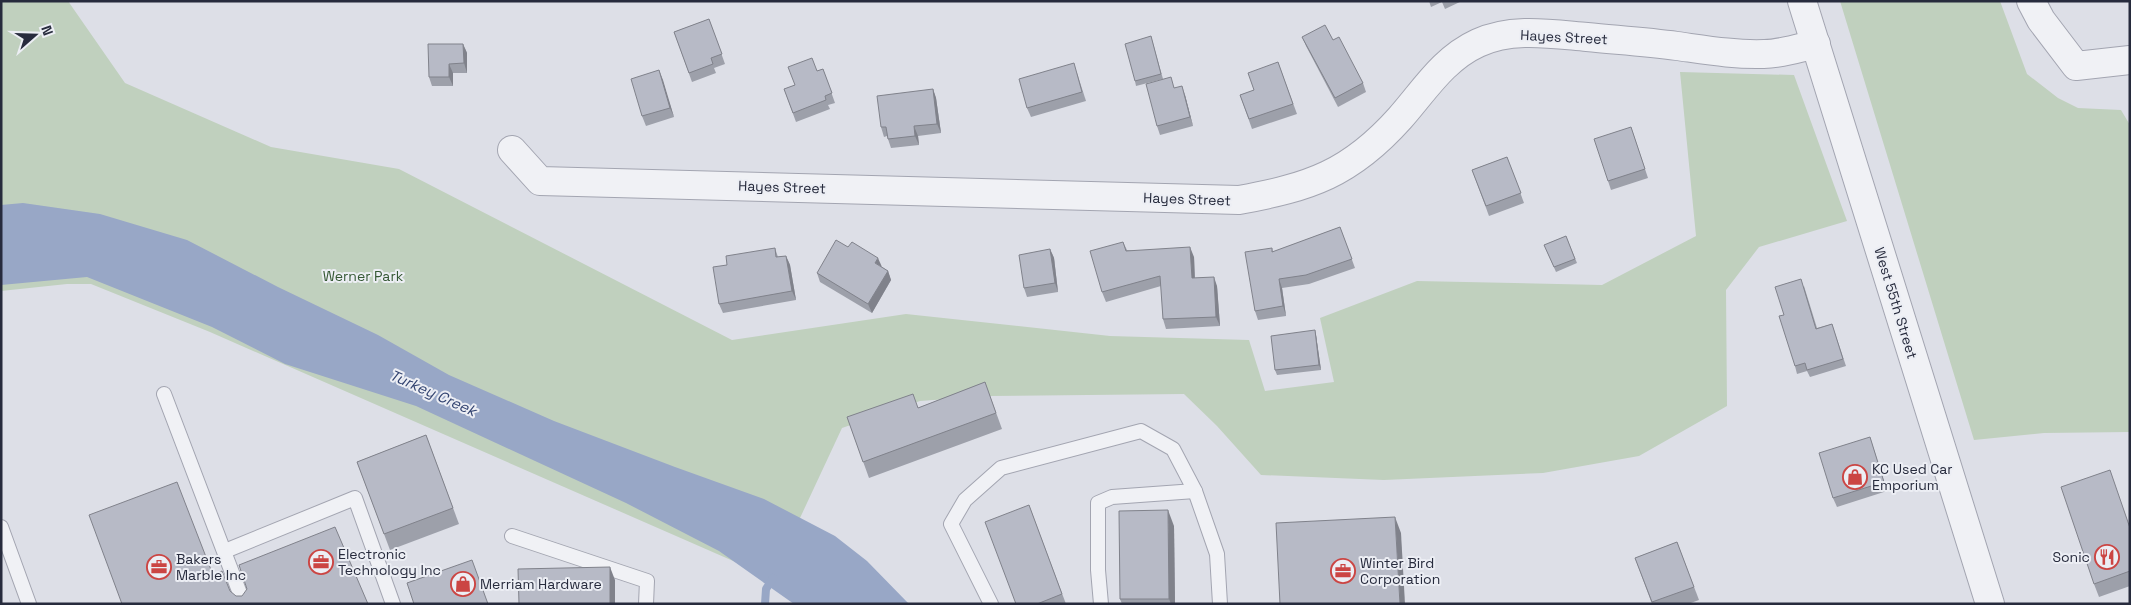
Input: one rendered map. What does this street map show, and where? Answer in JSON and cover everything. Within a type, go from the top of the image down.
[{"type":"street","name":"West 55th Street","points":[[1802,1],[1990,604]]},
{"type":"street","points":[[2031,1],[2041,20],[2076,66],[2130,60]]},
{"type":"street","name":"Hayes Street","points":[[512,150],[540,180],[1239,200],[1313,183],[1346,166],[1375,144],[1400,118],[1443,66],[1478,42],[1512,34],[1545,33],[1718,52],[1765,54],[1816,44]]},
{"type":"lane","points":[[164,394],[244,604]]},
{"type":"lane","points":[[991,604],[951,524],[964,500],[1002,468],[1141,431],[1173,449],[1195,491],[1217,554],[1220,604]]},
{"type":"lane","points":[[1101,604],[1098,570],[1098,503],[1112,497],[1195,491]]},
{"type":"lane","points":[[225,551],[355,498],[393,604]]},
{"type":"lane","points":[[1,527],[29,604]]},
{"type":"lane","points":[[512,536],[647,581],[646,604]]},
{"type":"green space","name":"Werner Park","points":[[1,1],[68,1],[125,83],[271,147],[399,169],[732,340],[906,314],[1110,336],[1249,340],[1265,391],[1334,382],[1320,318],[1417,281],[1602,285],[1696,236],[1680,72],[1794,75],[1847,221],[1759,247],[1726,290],[1727,406],[1639,456],[1543,473],[1384,480],[1261,475],[1217,426],[1184,394],[989,396],[920,401],[842,428],[772,578],[210,332],[91,284],[67,284],[1,291]]},
{"type":"green space","points":[[1840,1],[2000,1],[2027,74],[2058,98],[2078,108],[2121,110],[2130,125],[2130,432],[2044,433],[1974,440]]},
{"type":"water","name":"Turkey Creek","points":[[23,203],[100,214],[187,240],[278,287],[378,335],[449,375],[554,421],[764,499],[835,536],[867,561],[909,604],[794,604],[719,551],[626,503],[416,406],[285,364],[212,327],[87,277],[1,285],[1,205]]},
{"type":"building","points":[[709,19],[722,54],[711,58],[713,64],[689,73],[674,32]]},
{"type":"building","points":[[1325,25],[1333,40],[1339,37],[1363,83],[1335,98],[1302,37]]},
{"type":"building","points":[[1151,36],[1161,74],[1135,81],[1125,44]]},
{"type":"building","points":[[428,44],[463,44],[464,63],[449,64],[449,77],[429,77]]},
{"type":"building","points":[[812,58],[817,71],[823,69],[832,93],[825,96],[826,100],[793,113],[784,89],[795,85],[788,67]]},
{"type":"building","points":[[1278,62],[1293,104],[1249,119],[1240,95],[1254,90],[1248,73]]},
{"type":"building","points":[[1074,63],[1082,92],[1027,108],[1019,79]]},
{"type":"building","points":[[659,70],[670,108],[642,116],[631,79]]},
{"type":"building","points":[[1171,77],[1174,88],[1182,86],[1190,117],[1157,126],[1146,84]]},
{"type":"building","points":[[933,89],[937,124],[914,126],[915,136],[888,139],[886,127],[881,127],[877,96]]},
{"type":"building","points":[[1631,127],[1645,169],[1608,181],[1594,139]]},
{"type":"building","points":[[1507,157],[1521,193],[1486,206],[1472,170]]},
{"type":"building","points":[[1340,227],[1352,259],[1306,275],[1279,279],[1283,306],[1255,311],[1245,252],[1272,248],[1272,252]]},
{"type":"building","points":[[1566,236],[1575,259],[1554,267],[1544,245]]},
{"type":"building","points":[[836,240],[848,247],[852,242],[878,258],[875,263],[888,271],[868,304],[817,273]]},
{"type":"building","points":[[1123,242],[1126,251],[1190,247],[1192,278],[1214,277],[1216,317],[1163,319],[1160,276],[1102,292],[1090,251]]},
{"type":"building","points":[[775,248],[776,257],[786,256],[792,291],[719,304],[713,267],[727,265],[726,256]]},
{"type":"building","points":[[1050,249],[1055,283],[1024,288],[1019,255]]},
{"type":"building","points":[[1801,279],[1816,329],[1832,324],[1843,359],[1807,370],[1805,363],[1795,366],[1779,316],[1784,315],[1775,287]]},
{"type":"building","points":[[1315,330],[1319,365],[1275,370],[1271,336]]},
{"type":"building","points":[[985,382],[996,413],[863,462],[847,417],[913,394],[918,408]]},
{"type":"building","points":[[426,435],[453,508],[384,534],[357,462]]},
{"type":"building","name":"KC Used Car Emporium","points":[[1870,437],[1884,482],[1833,498],[1819,453]]},
{"type":"building","name":"Sonic","points":[[2110,470],[2130,528],[2130,571],[2094,584],[2061,487]]},
{"type":"building","points":[[177,482],[213,575],[222,571],[230,591],[236,596],[242,596],[247,589],[239,565],[335,527],[368,604],[122,604],[89,515]]},
{"type":"building","points":[[1029,505],[1062,594],[1037,604],[1016,604],[985,522]]},
{"type":"building","points":[[1168,510],[1169,599],[1120,599],[1119,511]]},
{"type":"building","name":"Winter Bird Corporation","points":[[1395,517],[1400,604],[1280,604],[1276,523]]},
{"type":"building","points":[[1677,542],[1694,587],[1652,602],[1635,558]]},
{"type":"building","points":[[472,560],[488,604],[414,604],[407,583]]},
{"type":"building","points":[[610,567],[610,604],[519,604],[518,569]]},
{"type":"waterway","points":[[765,604],[766,589],[773,578]]},
{"type":"place","name":"KC Used Car Emporium","points":[[1855,477]]},
{"type":"place","name":"Sonic","points":[[2107,557]]},
{"type":"place","name":"Electronic Technology Inc","points":[[321,562]]},
{"type":"place","name":"Bakers Marble Inc","points":[[159,567]]},
{"type":"place","name":"Winter Bird Corporation","points":[[1343,571]]},
{"type":"place","name":"Merriam Hardware","points":[[463,584]]}]
